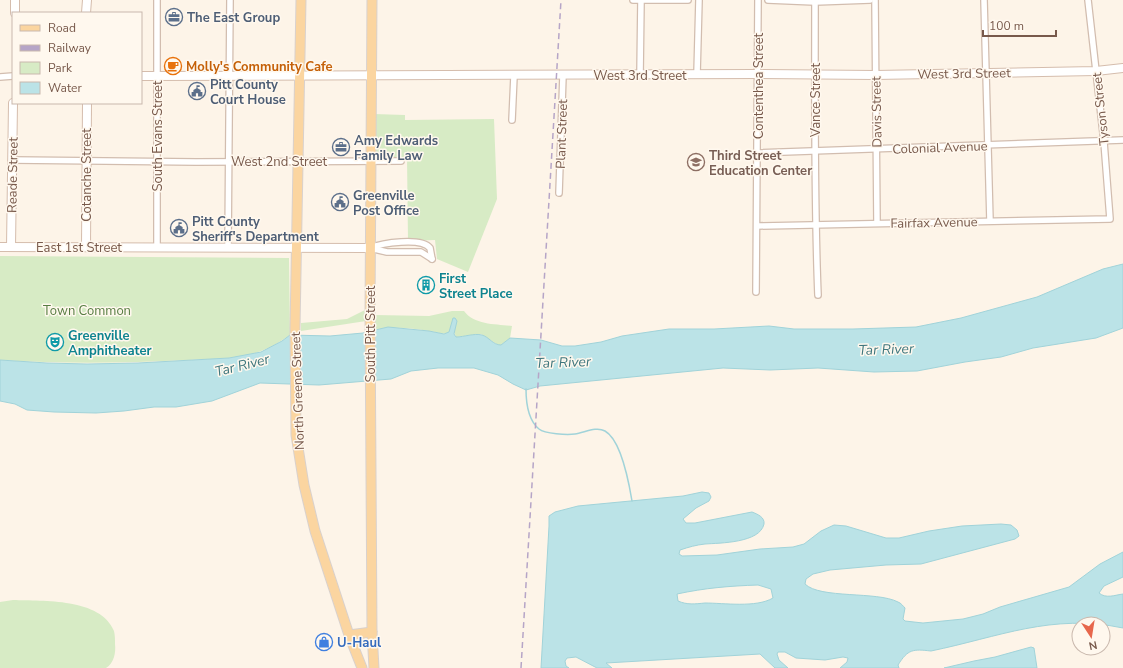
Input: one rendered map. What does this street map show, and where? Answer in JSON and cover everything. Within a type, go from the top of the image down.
[{"type":"main road","name":"North Greene Street","points":[[301,0],[295,328],[296,435],[305,491],[315,531],[349,635],[362,668]]},
{"type":"main road","name":"South Pitt Street","points":[[372,0],[370,76],[370,317],[372,632],[374,668]]},
{"type":"main road","points":[[349,635],[372,632]]},
{"type":"street","points":[[15,0],[15,12]]},
{"type":"street","points":[[86,12],[87,0]]},
{"type":"street","name":"South Evans Street","points":[[157,0],[157,247]]},
{"type":"street","points":[[228,248],[230,0]]},
{"type":"street","points":[[633,0],[688,0]]},
{"type":"street","points":[[640,75],[641,0]]},
{"type":"street","points":[[697,74],[699,0]]},
{"type":"street","name":"Contenthea Street","points":[[756,292],[758,0]]},
{"type":"street","points":[[768,0],[870,0]]},
{"type":"street","name":"Davis Street","points":[[875,0],[877,223]]},
{"type":"street","points":[[984,0],[990,220]]},
{"type":"street","name":"Tyson Street","points":[[1088,0],[1104,142],[1110,219]]},
{"type":"street","name":"Vance Street","points":[[815,1],[814,150],[818,295]]},
{"type":"street","name":"West 3rd Street","points":[[142,76],[514,76],[697,74],[875,75],[1096,71],[1123,68]]},
{"type":"street","name":"Plant Street","points":[[559,193],[563,75]]},
{"type":"street","points":[[0,77],[12,76]]},
{"type":"street","points":[[512,120],[514,76]]},
{"type":"street","name":"Reade Street","points":[[11,247],[13,104]]},
{"type":"street","name":"Cotanche Street","points":[[86,247],[87,104]]},
{"type":"street","name":"Colonial Avenue","points":[[757,153],[1104,142],[1123,140]]},
{"type":"street","name":"West 2nd Street","points":[[13,160],[228,162],[401,161]]},
{"type":"street","name":"Fairfax Avenue","points":[[757,226],[990,220],[1110,219]]},
{"type":"street","points":[[398,243],[399,252]]},
{"type":"street","points":[[424,243],[429,246],[432,259],[422,252],[380,251],[370,248],[378,244],[424,243]]},
{"type":"street","points":[[422,252],[429,246]]},
{"type":"street","name":"East 1st Street","points":[[0,247],[370,248]]},
{"type":"green space","points":[[374,114],[405,115],[405,120],[494,119],[497,199],[468,272],[437,259],[435,240],[408,241],[407,157],[375,157]]},
{"type":"green space","name":"Town Common","points":[[0,256],[289,258],[290,335],[273,346],[253,354],[225,358],[94,363],[0,360]]},
{"type":"green space","points":[[365,310],[367,315],[366,321],[301,331],[301,323],[347,319]]},
{"type":"green space","points":[[452,311],[464,311],[473,319],[486,323],[512,326],[510,338],[501,345],[498,345],[481,334],[456,337],[454,331],[451,329],[448,333],[443,334],[431,331],[402,328],[375,330],[375,315],[429,316]]},
{"type":"green space","points":[[13,600],[70,604],[97,612],[107,620],[114,631],[115,651],[114,658],[111,663],[106,668],[0,668],[0,602]]},
{"type":"water","name":"Tar River","points":[[1123,264],[1123,328],[1096,338],[1033,348],[1001,357],[917,371],[874,372],[818,368],[770,370],[723,368],[540,386],[526,390],[498,375],[474,368],[438,368],[411,371],[391,379],[319,385],[260,383],[212,401],[176,407],[154,407],[124,411],[96,413],[27,410],[15,404],[0,401],[0,360],[87,364],[229,358],[261,352],[290,335],[330,336],[363,333],[388,327],[444,334],[449,332],[453,318],[457,321],[454,334],[456,337],[476,334],[482,335],[498,345],[501,345],[510,338],[541,340],[562,346],[575,346],[601,342],[622,336],[669,329],[714,329],[769,326],[794,329],[916,327],[961,318],[1037,297],[1103,269]]},
{"type":"water","points":[[702,492],[709,493],[711,497],[709,501],[696,508],[683,519],[686,523],[695,523],[752,512],[763,519],[764,524],[761,530],[755,535],[739,541],[689,547],[680,550],[679,554],[682,556],[717,555],[760,549],[793,547],[804,544],[821,531],[834,525],[846,526],[886,538],[899,538],[929,531],[962,526],[1001,524],[1011,525],[1017,530],[1019,536],[1015,539],[921,564],[886,565],[830,570],[813,574],[806,579],[805,584],[812,589],[823,592],[877,597],[898,602],[905,608],[903,619],[905,621],[923,623],[963,619],[1069,587],[1100,564],[1123,552],[1123,577],[1104,586],[1099,593],[1105,596],[1123,594],[1123,628],[1111,626],[1111,616],[1071,616],[1071,623],[1026,629],[931,651],[915,650],[905,656],[898,665],[899,668],[840,668],[847,662],[848,658],[843,657],[825,660],[796,658],[785,652],[778,652],[777,654],[779,660],[788,668],[775,668],[760,654],[606,663],[612,668],[597,668],[576,657],[567,658],[565,661],[566,666],[569,668],[541,668],[549,516],[555,512],[578,506],[683,496]],"holes":[[[758,585],[771,589],[773,598],[766,601],[749,604],[688,604],[678,601],[677,594],[707,589]]]},
{"type":"water","points":[[1031,647],[1034,648],[1037,668],[944,668],[995,657]]},
{"type":"waterway","points":[[526,389],[527,405],[530,416],[535,425],[542,431],[556,434],[571,434],[598,429],[605,431],[611,436],[620,452],[632,501]]},
{"type":"railway","points":[[521,668],[561,0]]},
{"type":"place","name":"The East Group","points":[[174,17]]},
{"type":"place","name":"Molly's Community Cafe","points":[[173,66]]},
{"type":"place","name":"Pitt County Court House","points":[[197,91]]},
{"type":"place","name":"Amy Edwards Family Law","points":[[341,147]]},
{"type":"place","name":"Third Street Education Center","points":[[696,162]]},
{"type":"place","name":"Greenville Post Office","points":[[340,202]]},
{"type":"place","name":"Pitt County Sheriff's Department","points":[[179,228]]},
{"type":"place","name":"First Street Place","points":[[426,285]]},
{"type":"place","name":"Greenville Amphitheater","points":[[55,342]]},
{"type":"place","name":"U-Haul","points":[[324,642]]}]
